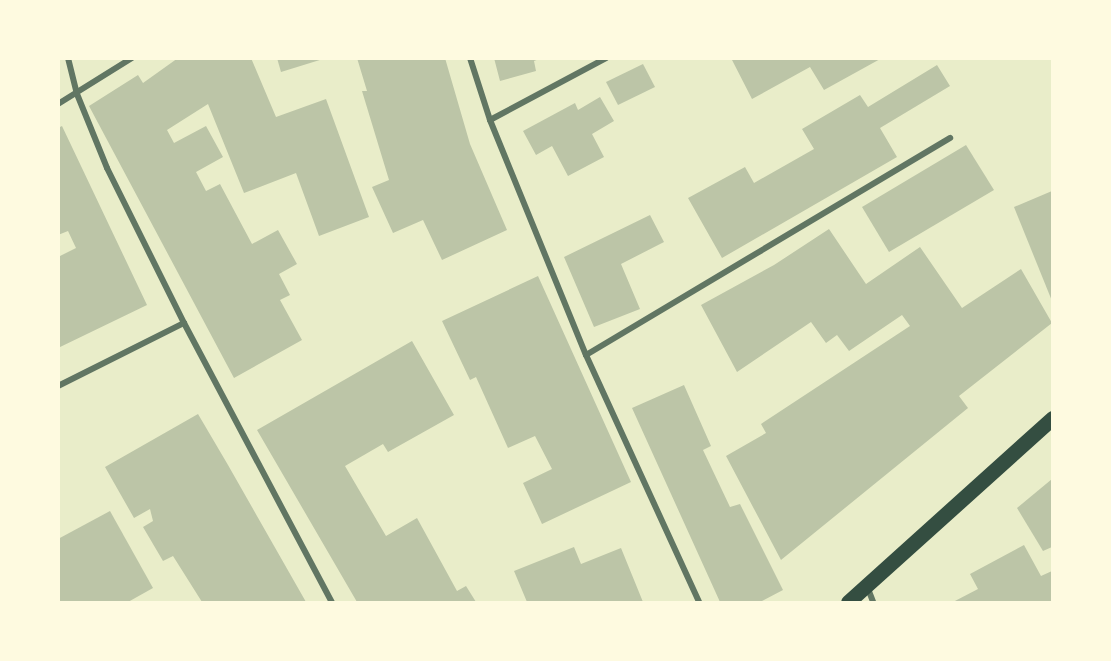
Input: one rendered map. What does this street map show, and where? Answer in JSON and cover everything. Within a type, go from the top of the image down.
[{"type":"main road","points":[[848,603],[1053,418]]},
{"type":"street","points":[[68,58],[77,94],[107,168],[184,323],[332,603]]},
{"type":"street","points":[[58,104],[132,58]]},
{"type":"street","points":[[470,58],[490,120],[586,355],[699,603]]},
{"type":"street","points":[[490,120],[606,58]]},
{"type":"street","points":[[586,355],[950,138]]},
{"type":"street","points":[[58,386],[184,323]]},
{"type":"street","points":[[867,586],[873,603]]},
{"type":"building","points":[[178,58],[251,58],[276,117],[326,99],[369,217],[319,236],[296,173],[244,193],[208,104],[167,130],[174,143],[206,126],[223,157],[196,172],[206,191],[220,184],[252,244],[278,230],[297,264],[279,274],[290,295],[280,300],[302,340],[234,378],[89,106],[138,75],[143,83]]},
{"type":"building","points":[[277,58],[322,58],[323,59],[281,72]]},
{"type":"building","points":[[357,58],[445,58],[470,144],[507,230],[442,260],[423,220],[393,233],[372,187],[389,180],[362,91],[367,91]]},
{"type":"building","points":[[494,58],[539,59],[534,61],[536,71],[500,81]]},
{"type":"building","points":[[731,58],[882,58],[824,90],[810,67],[752,99]]},
{"type":"building","points":[[643,64],[655,87],[618,105],[606,82]]},
{"type":"building","points":[[937,65],[950,86],[880,128],[897,157],[722,258],[688,198],[745,167],[754,183],[814,149],[802,129],[860,95],[868,107]]},
{"type":"building","points":[[600,97],[614,121],[592,134],[604,157],[568,176],[552,146],[536,155],[523,131],[575,103],[578,110]]},
{"type":"building","points":[[62,126],[147,305],[58,348],[58,257],[76,248],[68,231],[58,235],[58,128]]},
{"type":"building","points":[[966,145],[994,190],[889,252],[862,207]]},
{"type":"building","points":[[1052,191],[1052,301],[1014,207]]},
{"type":"building","points":[[650,215],[664,242],[621,264],[640,309],[594,327],[564,257]]},
{"type":"building","points":[[829,229],[866,284],[920,247],[962,308],[1021,269],[1052,323],[959,396],[968,408],[781,560],[726,456],[766,433],[761,424],[910,326],[902,315],[849,351],[837,335],[826,343],[811,322],[737,372],[701,305],[774,265]]},
{"type":"building","points":[[538,276],[631,482],[542,524],[523,483],[552,469],[535,436],[508,448],[476,377],[470,380],[442,321]]},
{"type":"building","points":[[412,341],[454,415],[388,452],[383,444],[345,466],[386,536],[417,518],[457,591],[466,586],[476,602],[357,602],[257,430]]},
{"type":"building","points":[[684,385],[711,446],[703,450],[730,507],[740,504],[783,590],[760,602],[720,602],[632,408]]},
{"type":"building","points":[[198,414],[306,602],[202,602],[173,556],[163,561],[143,527],[153,521],[150,509],[134,518],[105,467]]},
{"type":"building","points":[[1052,479],[1052,547],[1043,551],[1017,508]]},
{"type":"building","points":[[110,511],[153,588],[128,602],[58,602],[58,539]]},
{"type":"building","points":[[1024,545],[1041,576],[1052,571],[1052,602],[953,602],[978,589],[970,574]]},
{"type":"building","points":[[574,547],[581,564],[621,548],[643,602],[527,602],[514,571]]}]
